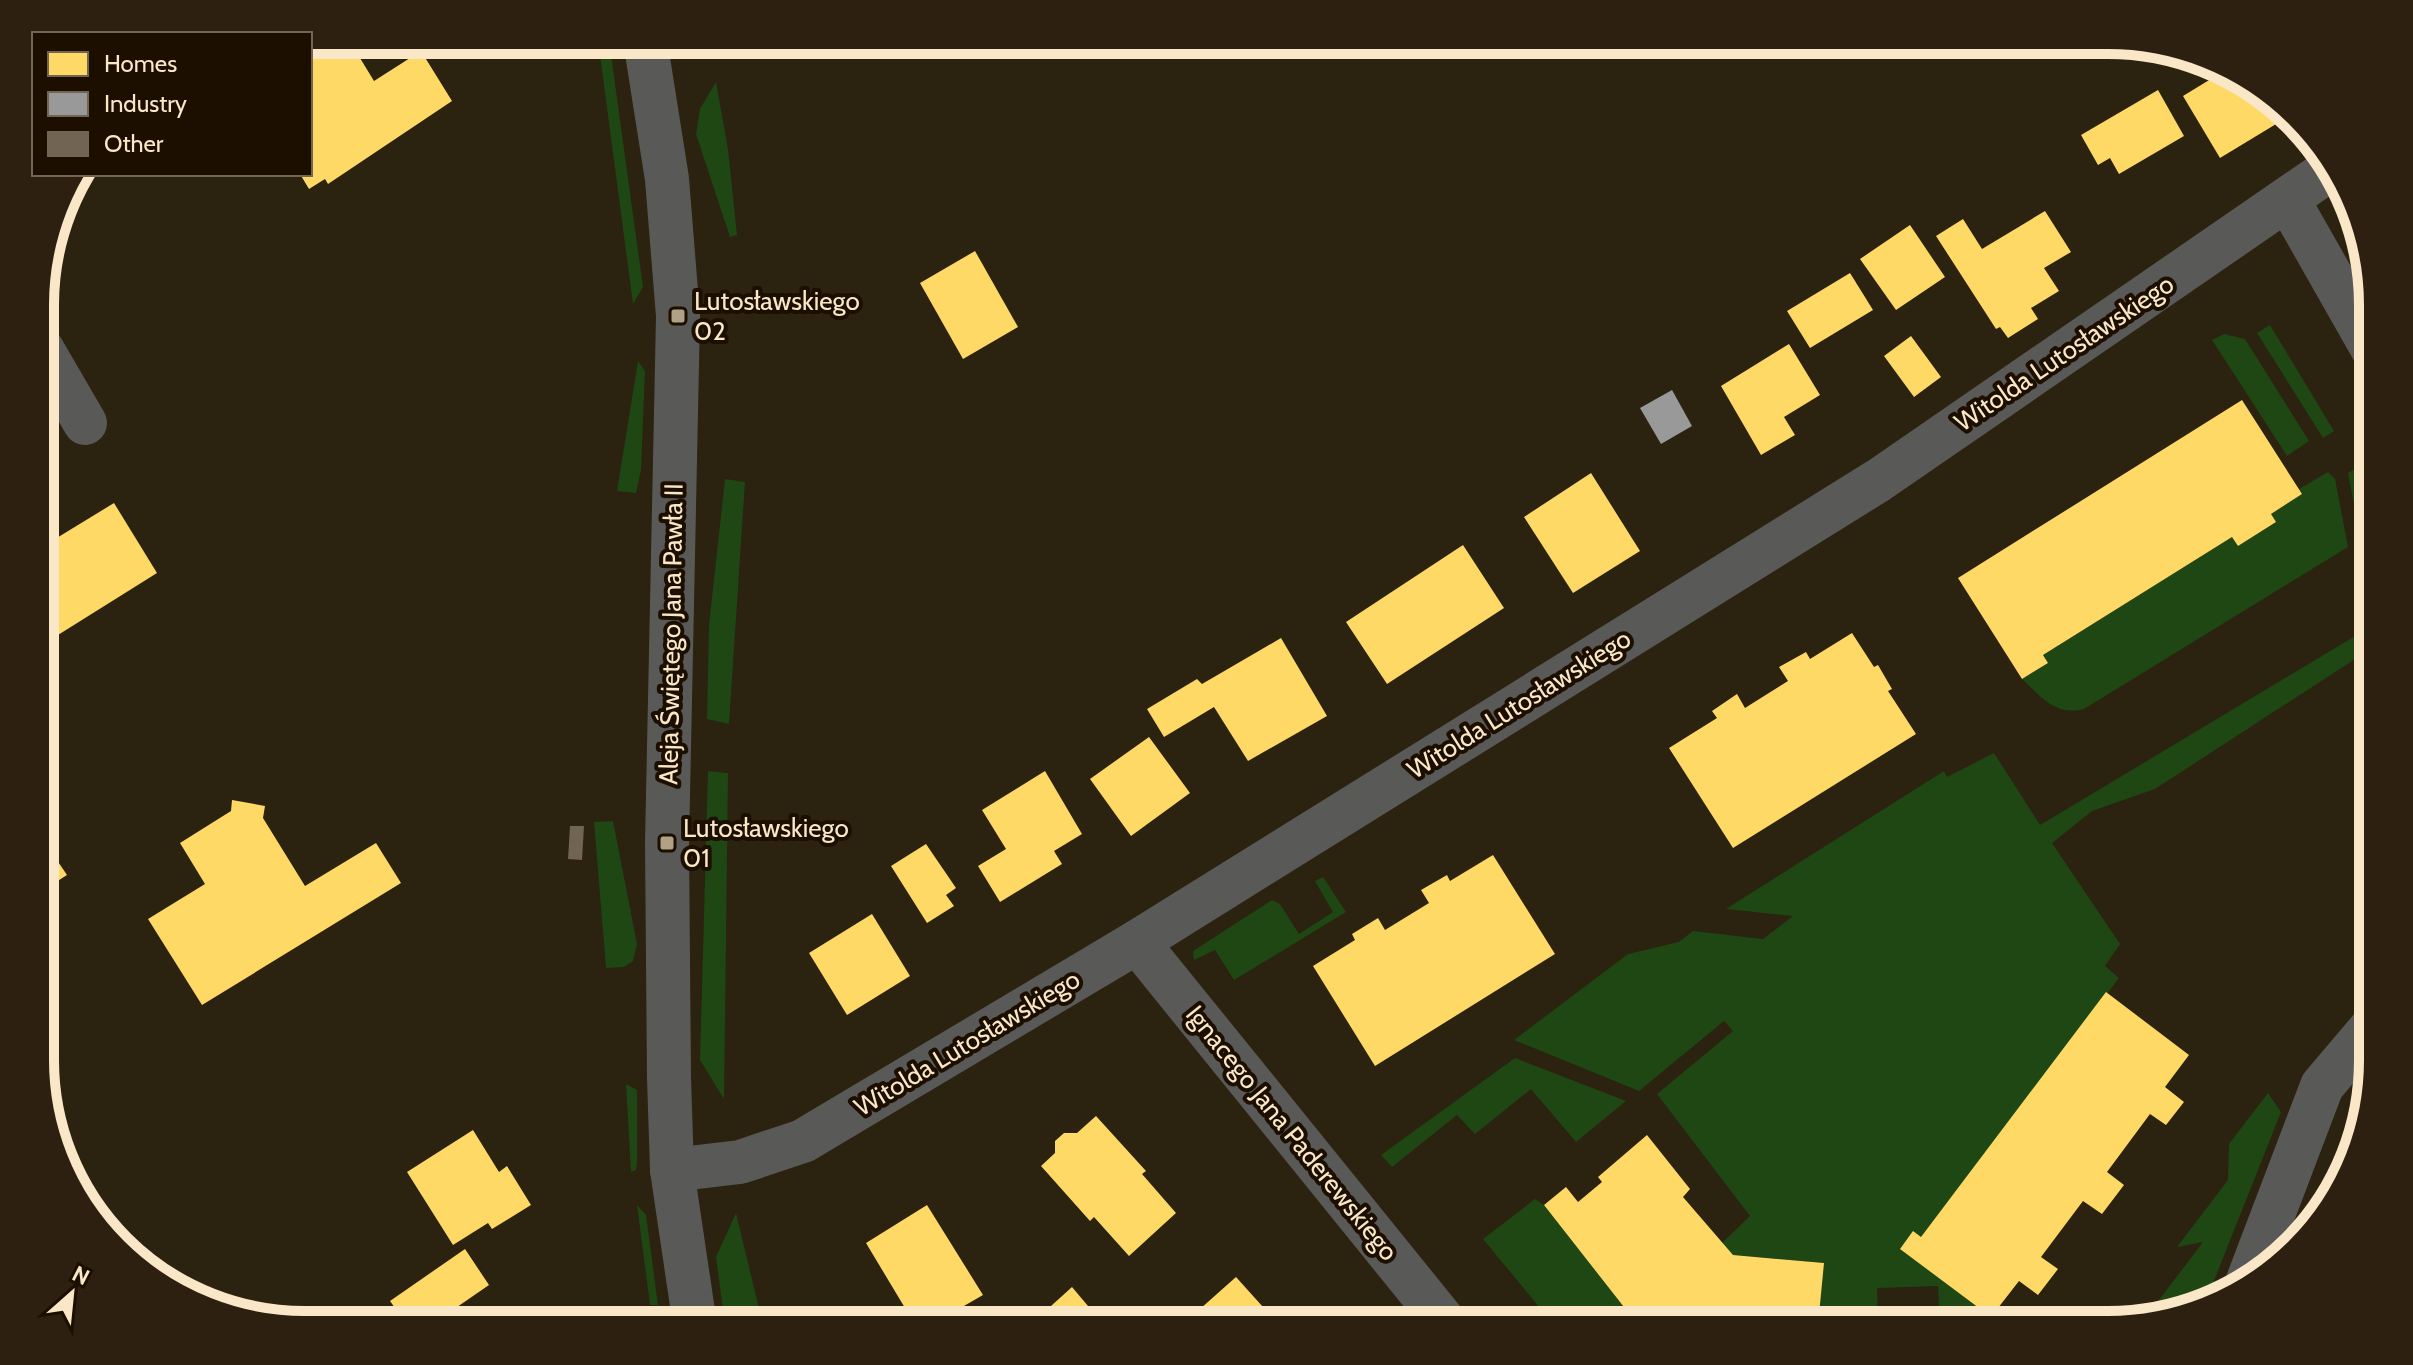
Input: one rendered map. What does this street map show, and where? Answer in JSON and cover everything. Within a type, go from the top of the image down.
[{"type":"street","name":"Aleja Świętego Jana Pawła II","points":[[655,54],[678,316],[667,843],[672,1170],[693,1311]]},
{"type":"street","name":"Witolda Lutosławskiego","points":[[672,1170],[740,1162],[803,1141],[1137,942],[1879,480],[2322,175]]},
{"type":"street","points":[[2288,200],[2358,323]]},
{"type":"street","points":[[54,370],[85,423]]},
{"type":"street","name":"Ignacego Jana Paderewskiego","points":[[1137,942],[1435,1310]]},
{"type":"street","points":[[2255,1263],[2322,1086],[2358,1044]]},
{"type":"green space","points":[[600,54],[611,54],[643,287],[633,304]]},
{"type":"green space","points":[[716,82],[728,149],[737,235],[730,237],[696,134],[700,109]]},
{"type":"green space","points":[[2270,325],[2334,431],[2323,438],[2257,333]]},
{"type":"green space","points":[[2224,334],[2245,339],[2309,441],[2287,456],[2212,340]]},
{"type":"green space","points":[[638,361],[645,371],[641,470],[636,493],[617,491]]},
{"type":"green space","points":[[2358,467],[2358,525],[2348,473]]},
{"type":"green space","points":[[2328,472],[2335,479],[2348,547],[2084,709],[2057,708],[2022,679],[2048,663],[2043,655],[2232,537],[2238,546],[2275,523],[2271,514],[2302,494],[2299,489]]},
{"type":"green space","points":[[725,479],[745,482],[729,724],[707,719],[709,625]]},
{"type":"green space","points":[[2358,634],[2358,657],[2155,789],[2092,811],[2052,843],[2120,944],[2105,966],[2119,978],[1921,1237],[1901,1249],[1982,1310],[1939,1310],[1938,1286],[1877,1288],[1878,1310],[1819,1310],[1823,1263],[1733,1255],[1722,1243],[1750,1216],[1657,1094],[1733,1031],[1724,1021],[1639,1091],[1514,1040],[1628,954],[1679,942],[1693,931],[1763,939],[1793,916],[1726,909],[1944,771],[1947,777],[1994,753],[2040,825]]},
{"type":"green space","points":[[708,771],[728,773],[724,1099],[700,1060]]},
{"type":"green space","points":[[613,821],[637,944],[633,961],[624,967],[606,968],[594,822]]},
{"type":"green space","points":[[1323,877],[1346,912],[1234,980],[1215,950],[1194,960],[1193,951],[1272,900],[1280,904],[1299,934],[1333,912],[1315,881]]},
{"type":"green space","points":[[1515,1058],[1626,1101],[1576,1142],[1531,1089],[1475,1134],[1457,1115],[1392,1167],[1381,1155]]},
{"type":"green space","points":[[626,1084],[637,1090],[637,1161],[636,1170],[631,1172]]},
{"type":"green space","points":[[2268,1093],[2281,1112],[2211,1288],[2154,1306],[2203,1242],[2177,1247],[2228,1180],[2229,1144]]},
{"type":"green space","points":[[1535,1199],[1544,1205],[1626,1310],[1542,1310],[1483,1239]]},
{"type":"green space","points":[[637,1205],[646,1215],[658,1305],[650,1305]]},
{"type":"green space","points":[[736,1213],[760,1311],[723,1311],[716,1257]]},
{"type":"building: Homes","points":[[312,54],[364,54],[360,58],[374,81],[416,54],[423,54],[452,101],[328,184],[325,179],[309,189],[301,176],[312,176]]},
{"type":"building: Homes","points":[[2213,78],[2261,106],[2279,122],[2220,158],[2183,96]]},
{"type":"building: Homes","points":[[2158,90],[2184,136],[2119,174],[2110,158],[2098,165],[2081,135]]},
{"type":"building: Homes","points":[[2045,211],[2071,252],[2044,268],[2059,291],[2031,308],[2038,319],[2008,338],[2000,327],[1996,329],[1936,236],[1963,219],[1982,249]]},
{"type":"building: Homes","points":[[1910,225],[1945,277],[1896,310],[1860,259]]},
{"type":"building: Homes","points":[[975,251],[1018,327],[963,359],[920,283]]},
{"type":"building: Homes","points":[[1850,273],[1873,310],[1810,348],[1787,311]]},
{"type":"building: Homes","points":[[1911,336],[1941,377],[1914,397],[1884,356]]},
{"type":"building: Homes","points":[[1789,344],[1820,395],[1784,417],[1795,435],[1761,455],[1721,386]]},
{"type":"building: Homes","points":[[2242,400],[2302,494],[2271,514],[2276,522],[2238,546],[2232,537],[2043,655],[2048,663],[2022,679],[1958,578]]},
{"type":"building: Homes","points":[[1591,473],[1640,551],[1573,593],[1524,517]]},
{"type":"building: Homes","points":[[114,503],[157,573],[54,637],[54,540]]},
{"type":"building: Homes","points":[[1463,545],[1504,608],[1387,684],[1346,622]]},
{"type":"building: Homes","points":[[1852,633],[1874,667],[1878,665],[1892,689],[1888,691],[1916,734],[1733,848],[1669,748],[1717,718],[1712,711],[1737,694],[1745,708],[1788,681],[1779,667],[1806,652],[1810,659]]},
{"type":"building: Homes","points":[[1281,638],[1327,716],[1248,761],[1214,707],[1164,737],[1147,709],[1197,679],[1202,684]]},
{"type":"building: Homes","points":[[1149,737],[1190,793],[1131,836],[1090,779]]},
{"type":"building: Homes","points":[[1045,771],[1082,834],[1054,851],[1062,864],[1000,902],[978,866],[1006,849],[982,810]]},
{"type":"building: Homes","points":[[232,800],[265,806],[263,818],[305,886],[376,843],[401,883],[202,1005],[148,919],[205,884],[180,843],[231,811]]},
{"type":"building: Homes","points":[[926,844],[956,888],[946,895],[954,906],[927,923],[891,866]]},
{"type":"building: Homes","points":[[1493,855],[1555,954],[1375,1066],[1313,966],[1355,940],[1352,934],[1378,918],[1385,930],[1429,903],[1421,890],[1447,875],[1450,881]]},
{"type":"building: Homes","points":[[54,856],[67,875],[54,883]]},
{"type":"building: Homes","points":[[872,914],[910,976],[847,1015],[809,953]]},
{"type":"building: Homes","points":[[2106,992],[2189,1055],[2165,1087],[2184,1102],[2166,1125],[2150,1114],[2107,1172],[2124,1185],[2102,1214],[2083,1201],[2041,1257],[2058,1269],[2038,1295],[2019,1281],[1996,1310],[1982,1310],[1900,1249],[1913,1231],[1921,1237]]},
{"type":"building: Homes","points":[[1096,1116],[1146,1171],[1142,1174],[1176,1213],[1129,1256],[1094,1217],[1090,1221],[1041,1166],[1055,1153],[1055,1141],[1064,1133],[1077,1133]]},
{"type":"building: Homes","points":[[473,1130],[499,1172],[507,1166],[531,1205],[492,1229],[488,1223],[453,1245],[407,1172]]},
{"type":"building: Homes","points":[[1647,1135],[1690,1189],[1683,1197],[1733,1255],[1824,1263],[1819,1310],[1626,1310],[1544,1205],[1566,1187],[1578,1202],[1602,1182],[1598,1177]]},
{"type":"building: Homes","points":[[927,1205],[983,1295],[957,1311],[919,1311],[917,1307],[907,1311],[866,1243]]},
{"type":"building: Homes","points":[[465,1249],[489,1285],[451,1311],[397,1311],[390,1301]]},
{"type":"building: Homes","points":[[1236,1277],[1266,1310],[1198,1311]]},
{"type":"building: Homes","points":[[1072,1287],[1092,1311],[1046,1311]]},
{"type":"building: Industry","points":[[1672,390],[1692,426],[1661,444],[1640,408]]},
{"type":"building: Other","points":[[570,826],[584,826],[582,860],[568,859]]},
{"type":"place","name":"Lutosławskiego 02","points":[[678,316]]},
{"type":"place","name":"Lutosławskiego 01","points":[[667,843]]}]
